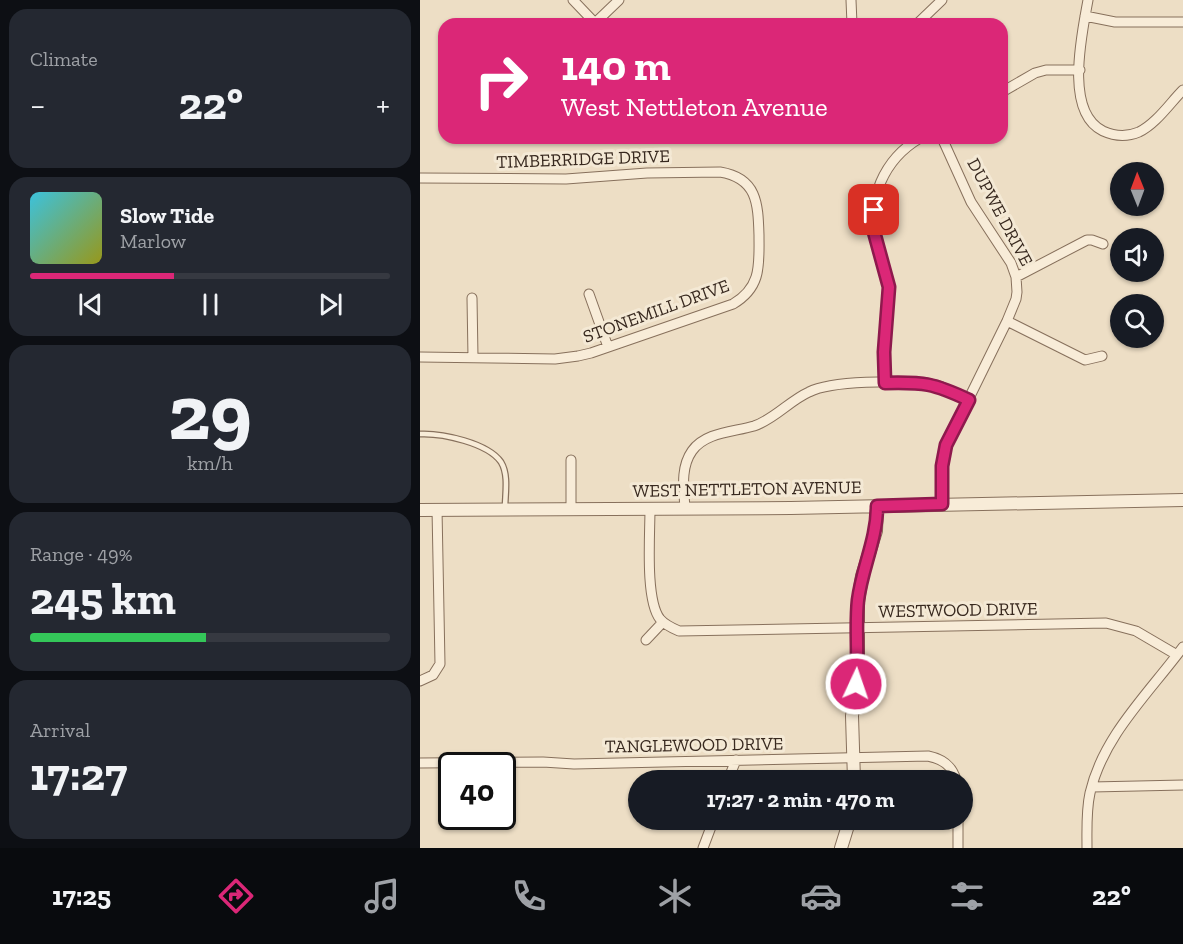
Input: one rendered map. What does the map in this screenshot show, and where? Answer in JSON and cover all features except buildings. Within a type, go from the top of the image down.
[{"type":"street","points":[[573,0],[590,18]]},
{"type":"street","points":[[600,18],[619,0]]},
{"type":"street","points":[[851,0],[852,18]]},
{"type":"street","points":[[923,18],[942,0]]},
{"type":"street","points":[[1088,0],[1080,42],[1081,100],[1084,111],[1097,128],[1116,135],[1139,132],[1149,126],[1183,90]]},
{"type":"street","points":[[1085,16],[1122,22],[1183,22]]},
{"type":"street","points":[[1008,89],[1035,73],[1046,70],[1080,70]]},
{"type":"street","points":[[885,383],[884,352],[889,287],[874,232],[874,201],[882,178],[894,159],[910,144]]},
{"type":"street","name":"DUPWE DRIVE","points":[[942,504],[942,466],[946,445],[1008,321],[1016,299],[1016,277],[1011,262],[971,202],[945,144]]},
{"type":"street","name":"TIMBERRIDGE DRIVE","points":[[420,178],[566,179],[648,173],[720,172],[737,176],[745,182]]},
{"type":"street","name":"STONEMILL DRIVE","points":[[420,357],[555,359],[591,353],[732,304],[747,293],[755,282],[759,269],[758,211],[756,199],[745,182]]},
{"type":"street","points":[[1016,277],[1087,240],[1103,244]]},
{"type":"street","points":[[589,294],[608,347]]},
{"type":"street","points":[[472,298],[473,357]]},
{"type":"street","points":[[1008,321],[1085,360],[1102,356]]},
{"type":"street","points":[[685,509],[685,464],[692,451],[703,441],[764,422],[806,393],[824,385],[927,383],[940,386],[969,400]]},
{"type":"street","points":[[571,460],[572,509]]},
{"type":"street","name":"WEST NETTLETON AVENUE","points":[[420,510],[685,509],[1183,500]]},
{"type":"street","points":[[854,770],[852,716],[858,667],[859,594],[876,531],[877,506]]},
{"type":"street","points":[[420,681],[433,675],[440,663],[437,509]]},
{"type":"street","points":[[646,640],[663,622],[654,609],[651,596],[650,509]]},
{"type":"street","name":"WESTWOOD DRIVE","points":[[663,622],[679,631],[689,632],[1106,623],[1136,631],[1180,651]]},
{"type":"street","points":[[1087,848],[1087,814],[1098,766],[1113,737],[1180,651]]},
{"type":"street","name":"TANGLEWOOD DRIVE","points":[[420,763],[574,764],[928,756],[939,759],[952,770]]},
{"type":"street","points":[[732,770],[736,760]]},
{"type":"street","points":[[1092,787],[1183,785]]},
{"type":"street","points":[[703,848],[710,830]]},
{"type":"street","points":[[841,848],[847,830]]},
{"type":"street","points":[[958,830],[958,848]]},
{"type":"lane","points":[[420,434],[455,437],[474,444],[501,462],[506,474],[505,509]]},
{"type":"route","points":[[856,684],[858,603],[862,576],[876,531],[877,506],[942,504],[942,466],[946,445],[969,400],[940,386],[927,383],[885,383],[884,352],[889,287],[874,232],[874,210]]}]
